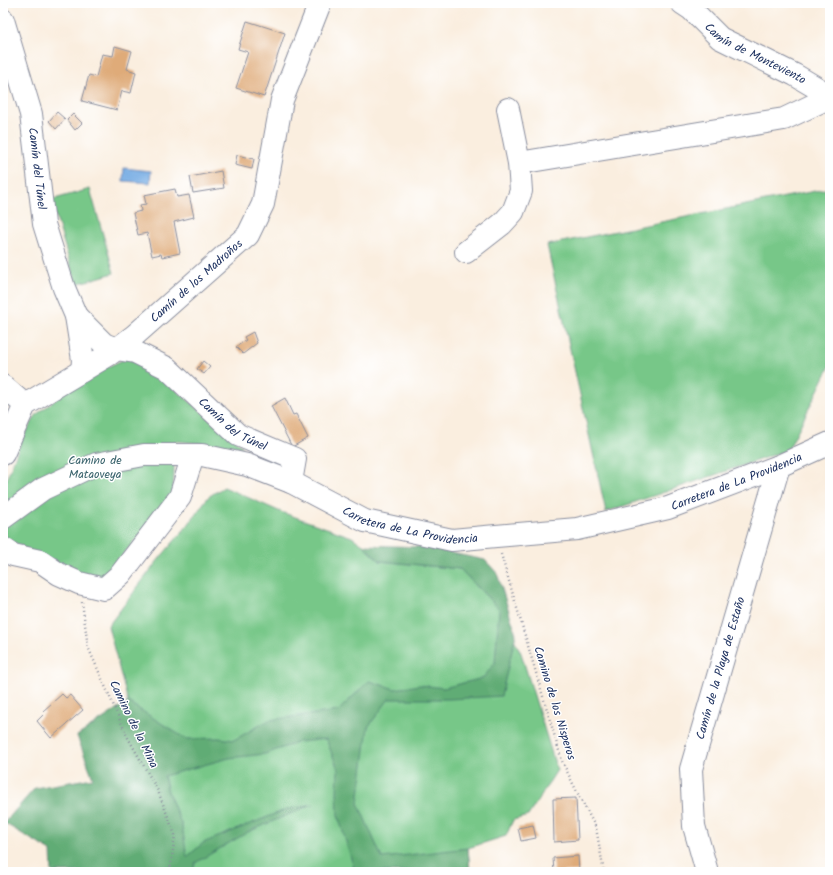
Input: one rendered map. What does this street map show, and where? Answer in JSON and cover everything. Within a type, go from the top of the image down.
[{"type":"street","name":"Camín de los Madroños","points":[[25,405],[82,371],[135,335],[248,236],[264,204],[282,100],[320,3]]},
{"type":"street","name":"Camín de Monteviento","points":[[682,3],[691,9],[720,38],[795,75],[829,96]]},
{"type":"street","name":"Camín del Túnel","points":[[3,20],[31,114],[44,224],[64,288],[76,316]]},
{"type":"street","points":[[519,163],[784,119],[829,96]]},
{"type":"street","points":[[466,252],[502,224],[513,212],[521,192],[519,163],[508,109]]},
{"type":"street","points":[[76,316],[104,344],[116,349]]},
{"type":"street","points":[[76,316],[83,360],[82,371]]},
{"type":"street","name":"Camín del Túnel","points":[[116,349],[134,352],[166,368],[238,435],[295,459],[291,482]]},
{"type":"street","points":[[3,386],[25,405],[3,454]]},
{"type":"street","name":"Carretera de La Providencia","points":[[3,518],[43,489],[96,464],[144,455],[202,455],[247,465],[291,482],[365,521],[452,540],[577,528],[668,508],[779,466],[830,443]]},
{"type":"street","points":[[3,548],[13,555],[40,562],[59,574],[79,583],[104,590],[121,574],[180,497],[193,455]]},
{"type":"street","name":"Camín de la Playa de Estaño","points":[[707,872],[694,826],[691,769],[779,466]]},
{"type":"path","name":"Camino de los Nisperos","points":[[496,536],[562,761],[596,828],[604,872]]},
{"type":"path","name":"Camino de la Mina","points":[[79,583],[88,647],[127,736],[158,791],[175,835],[170,872]]},
{"type":"green space","points":[[830,188],[830,366],[788,450],[606,512],[547,245]]},
{"type":"green space","points":[[90,189],[114,273],[76,284],[51,200]]},
{"type":"green space","name":"Camino de Mataoveya","points":[[127,358],[147,365],[243,447],[175,441],[173,497],[103,578],[70,573],[4,537],[3,488],[22,439],[37,414],[83,378]]},
{"type":"green space","points":[[224,487],[281,512],[352,537],[380,561],[460,569],[499,609],[521,653],[557,770],[528,816],[513,820],[506,836],[468,848],[470,872],[187,872],[182,826],[168,792],[164,776],[132,724],[128,702],[108,626],[159,559],[188,525],[208,497]]},
{"type":"green space","points":[[363,545],[423,547],[485,560],[497,573],[516,634],[501,696],[449,699],[389,699],[368,727],[358,803],[382,858],[468,848],[470,872],[355,872],[338,815],[338,769],[326,739],[299,742],[265,754],[229,758],[164,776],[168,792],[182,826],[187,857],[203,843],[285,810],[313,804],[248,832],[195,863],[193,872],[52,872],[51,851],[4,823],[35,788],[93,778],[77,736],[128,702],[186,739],[219,738],[234,740],[269,720],[338,711],[369,681],[395,689],[420,685],[444,688],[483,678],[495,663],[499,609],[460,569],[380,561]]},
{"type":"water","points":[[124,168],[151,171],[150,183],[123,181]]},
{"type":"building","points":[[247,21],[285,33],[264,97],[236,88],[248,52],[238,49]]},
{"type":"building","points":[[115,46],[132,51],[127,69],[136,72],[131,93],[122,91],[117,110],[82,101],[89,75],[96,77],[102,54],[113,56]]},
{"type":"building","points":[[57,112],[65,119],[56,129],[49,121]]},
{"type":"building","points":[[73,114],[82,123],[75,130],[67,120]]},
{"type":"building","points":[[237,155],[254,159],[252,169],[235,165]]},
{"type":"building","points":[[221,171],[224,188],[193,193],[190,177]]},
{"type":"building","points":[[175,189],[177,197],[189,195],[194,217],[174,222],[180,253],[162,257],[161,254],[152,256],[147,233],[138,235],[133,213],[141,211],[140,205],[146,204],[144,195]]},
{"type":"building","points":[[253,332],[257,343],[243,354],[236,347],[246,340],[244,337]]},
{"type":"building","points":[[203,361],[210,367],[204,374],[197,369]]},
{"type":"building","points":[[285,398],[293,415],[296,414],[308,438],[292,447],[271,406]]},
{"type":"building","points":[[62,694],[66,698],[70,695],[83,710],[51,738],[37,721],[45,713],[43,711]]},
{"type":"building","points":[[576,798],[578,840],[554,842],[553,799]]},
{"type":"building","points":[[533,825],[536,838],[521,841],[518,828]]},
{"type":"building","points":[[578,856],[579,871],[554,872],[553,858]]}]
